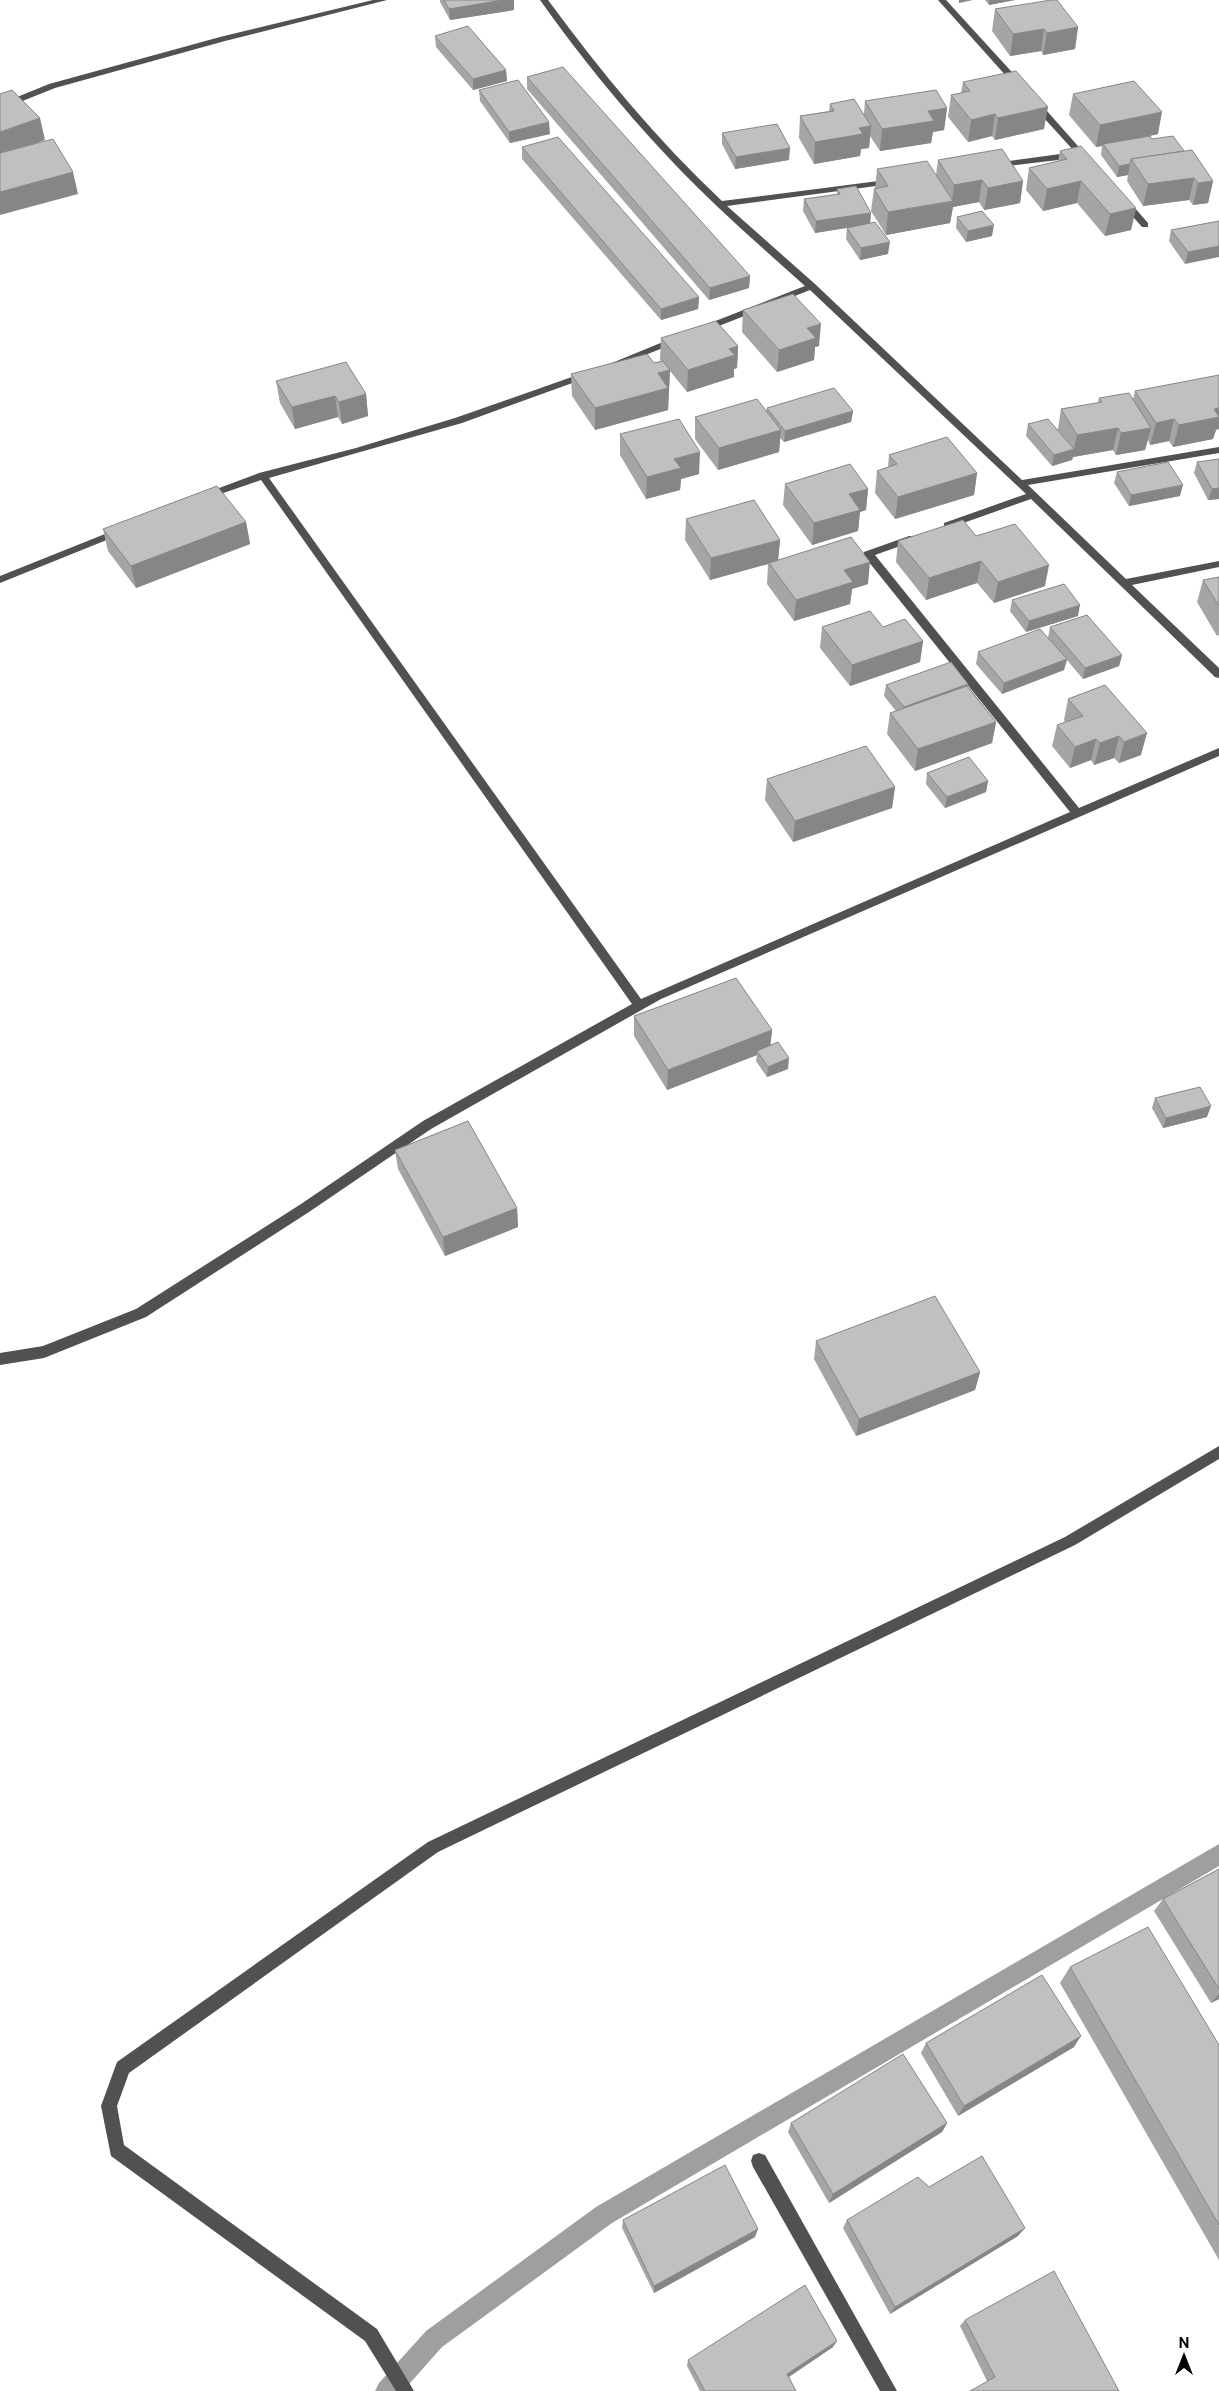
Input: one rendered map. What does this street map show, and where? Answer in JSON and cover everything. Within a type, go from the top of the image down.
[{"type":"street","points":[[0,107],[52,86],[223,39],[383,0]]},
{"type":"street","points":[[544,0],[576,46],[631,111],[720,204],[812,286],[1021,483],[1219,674]]},
{"type":"street","points":[[942,0],[1084,158],[984,168]]},
{"type":"street","points":[[720,204],[906,178]]},
{"type":"street","points":[[1119,197],[1145,225]]},
{"type":"street","points":[[192,502],[262,475],[380,444],[512,404],[812,286]]},
{"type":"street","points":[[1021,483],[1219,450]]},
{"type":"street","points":[[262,475],[639,1006]]},
{"type":"street","points":[[941,528],[1032,495]]},
{"type":"street","points":[[0,580],[128,528]]},
{"type":"street","points":[[923,534],[868,554],[1077,813]]},
{"type":"street","points":[[1124,583],[1219,564]]},
{"type":"street","points":[[0,1359],[44,1352],[141,1313],[427,1126],[639,1006],[1219,752]]},
{"type":"street","points":[[404,2388],[371,2335],[117,2150],[109,2106],[124,2068],[433,1847],[1070,1540],[1219,1452]]},
{"type":"street","points":[[759,2161],[889,2391]]},
{"type":"building","points":[[444,0],[503,0],[449,9]]},
{"type":"building","points":[[1057,0],[1078,27],[1047,33],[1044,29],[1013,34],[995,9]]},
{"type":"building","points":[[468,26],[506,70],[473,79],[435,36]]},
{"type":"building","points":[[563,67],[750,276],[710,288],[527,77]]},
{"type":"building","points":[[1016,71],[1048,107],[998,118],[995,114],[971,120],[951,95],[970,91],[963,82]]},
{"type":"building","points":[[518,80],[549,122],[509,132],[479,90]]},
{"type":"building","points":[[1134,81],[1162,112],[1100,125],[1073,94]]},
{"type":"building","points":[[12,90],[40,118],[0,132],[0,94]]},
{"type":"building","points":[[936,90],[947,108],[928,111],[934,121],[882,129],[865,101]]},
{"type":"building","points":[[854,99],[871,126],[859,128],[863,134],[815,142],[800,116],[834,111],[830,104]]},
{"type":"building","points":[[777,124],[790,148],[736,157],[722,133]]},
{"type":"building","points":[[1150,136],[1152,139],[1173,136],[1184,151],[1131,159],[1130,164],[1119,166],[1103,144]]},
{"type":"building","points":[[558,137],[699,297],[661,309],[522,147]]},
{"type":"building","points":[[53,139],[73,172],[0,192],[0,153]]},
{"type":"building","points":[[1081,146],[1136,208],[1110,214],[1081,181],[1047,189],[1029,168],[1067,159],[1060,151]]},
{"type":"building","points":[[1002,149],[1023,181],[988,188],[982,180],[954,185],[938,160]]},
{"type":"building","points":[[1192,150],[1213,181],[1198,183],[1194,178],[1148,184],[1131,159]]},
{"type":"building","points":[[927,161],[953,201],[888,212],[874,189],[888,186],[877,169]]},
{"type":"building","points":[[856,186],[871,213],[816,221],[804,199],[840,194],[837,189]]},
{"type":"building","points":[[982,211],[994,225],[968,231],[957,217]]},
{"type":"building","points":[[1219,221],[1219,246],[1188,252],[1171,230]]},
{"type":"building","points":[[875,222],[890,242],[861,248],[847,228]]},
{"type":"building","points":[[793,294],[821,324],[807,328],[816,338],[779,350],[743,310]]},
{"type":"building","points":[[716,321],[738,346],[729,349],[735,355],[688,370],[661,338]]},
{"type":"building","points":[[647,354],[654,363],[663,361],[670,370],[658,373],[668,388],[595,408],[571,374]]},
{"type":"building","points":[[346,362],[366,394],[339,402],[335,396],[292,407],[276,381]]},
{"type":"building","points":[[1219,375],[1219,408],[1214,409],[1219,417],[1179,425],[1174,419],[1156,423],[1135,391]]},
{"type":"building","points":[[834,388],[853,411],[785,431],[767,408]]},
{"type":"building","points":[[1129,393],[1151,428],[1121,433],[1118,428],[1077,435],[1061,409],[1102,402],[1099,398]]},
{"type":"building","points":[[757,399],[781,430],[719,448],[695,417]]},
{"type":"building","points":[[679,419],[700,452],[674,459],[681,468],[647,477],[620,434]]},
{"type":"building","points":[[1048,419],[1074,449],[1054,455],[1028,424]]},
{"type":"building","points":[[947,437],[977,473],[898,497],[877,471],[897,464],[889,455]]},
{"type":"building","points":[[1219,459],[1219,488],[1212,489],[1197,462]]},
{"type":"building","points":[[1168,462],[1183,485],[1131,495],[1117,472]]},
{"type":"building","points":[[850,464],[868,489],[849,494],[860,510],[814,523],[785,484]]},
{"type":"building","points":[[217,486],[246,522],[131,566],[103,529]]},
{"type":"building","points":[[754,500],[780,540],[711,558],[686,519]]},
{"type":"building","points":[[963,520],[976,536],[1015,524],[1049,565],[998,582],[981,561],[929,578],[898,541]]},
{"type":"building","points":[[851,537],[870,562],[844,570],[853,582],[796,600],[769,563]]},
{"type":"building","points":[[1219,577],[1219,606],[1203,580]]},
{"type":"building","points":[[1064,584],[1080,605],[1029,621],[1012,600]]},
{"type":"building","points":[[870,611],[883,627],[905,619],[923,641],[852,665],[822,627]]},
{"type":"building","points":[[1087,615],[1122,655],[1085,668],[1050,627]]},
{"type":"building","points":[[1040,629],[1067,659],[1004,683],[978,652]]},
{"type":"building","points":[[951,662],[968,684],[904,707],[886,685]]},
{"type":"building","points":[[1105,685],[1147,733],[1124,742],[1119,736],[1100,743],[1096,739],[1075,747],[1057,725],[1083,716],[1068,699]]},
{"type":"building","points":[[967,686],[996,722],[918,749],[890,713]]},
{"type":"building","points":[[866,746],[895,787],[795,821],[767,779]]},
{"type":"building","points":[[969,757],[988,781],[947,797],[927,773]]},
{"type":"building","points":[[736,978],[772,1030],[668,1070],[634,1016]]},
{"type":"building","points":[[778,1042],[789,1058],[768,1067],[757,1051]]},
{"type":"building","points":[[1200,1087],[1211,1106],[1166,1118],[1155,1098]]},
{"type":"building","points":[[468,1121],[517,1208],[443,1237],[395,1150]]},
{"type":"building","points":[[935,1296],[980,1372],[859,1419],[816,1341]]},
{"type":"building","points":[[1219,1869],[1219,1989],[1163,1899]]},
{"type":"building","points":[[1148,1927],[1219,2045],[1219,2225],[1070,1967]]},
{"type":"building","points":[[1042,1975],[1081,2036],[964,2106],[926,2043]]},
{"type":"building","points":[[903,2054],[947,2123],[833,2194],[791,2123]]},
{"type":"building","points":[[982,2156],[1025,2228],[895,2307],[847,2220],[918,2177],[929,2187]]},
{"type":"building","points":[[725,2165],[758,2229],[654,2286],[623,2220]]},
{"type":"building","points":[[1054,2271],[1119,2391],[970,2391],[995,2377],[965,2320]]},
{"type":"building","points":[[805,2285],[837,2341],[787,2374],[796,2391],[705,2391],[688,2360]]},
{"type":"waterway","points":[[387,2391],[434,2339],[604,2215],[1219,1854]]}]
